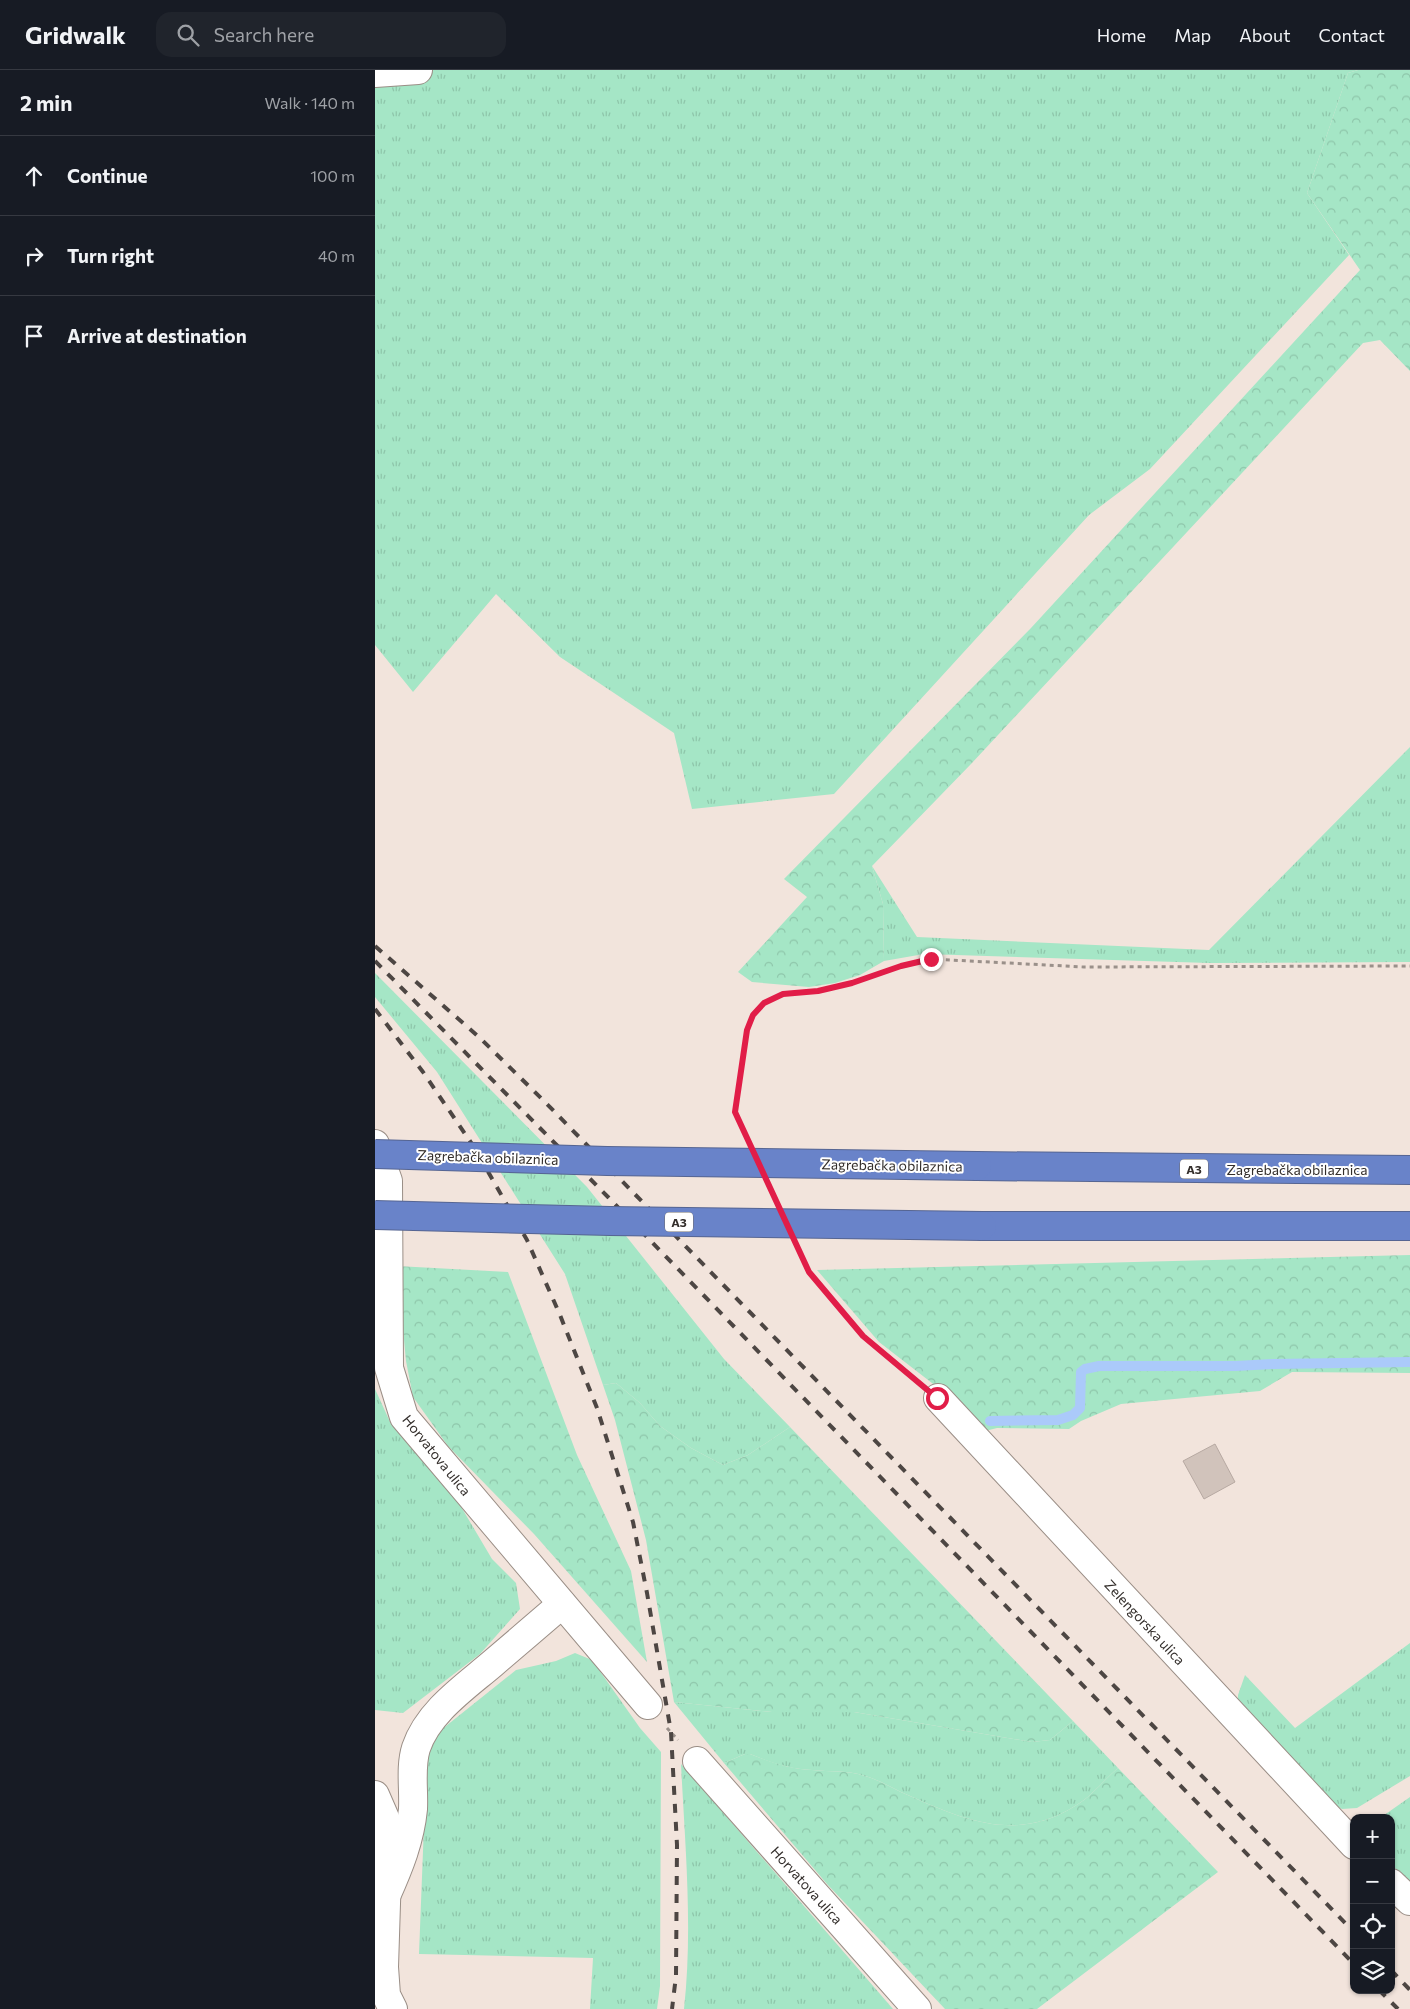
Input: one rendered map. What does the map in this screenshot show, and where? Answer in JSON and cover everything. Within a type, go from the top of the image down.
[{"type":"highway","name":"Zagrebačka obilaznica","points":[[375,1154],[607,1161],[1410,1170]]},
{"type":"highway","name":"A3","points":[[375,1215],[610,1221],[982,1226],[1410,1226]]},
{"type":"street","points":[[375,73],[418,70]]},
{"type":"street","name":"Horvatova ulica","points":[[375,1144],[388,1181],[389,1368],[404,1417],[648,1705]]},
{"type":"street","name":"Zelengorska ulica","points":[[937,1398],[1350,1841]]},
{"type":"street","points":[[386,1896],[410,1834],[413,1807],[413,1762],[417,1746],[425,1728],[450,1700],[562,1604]]},
{"type":"street","name":"Horvatova ulica","points":[[697,1761],[917,2009]]},
{"type":"street","points":[[375,1795],[385,1818],[388,1840],[386,1896],[380,1967],[386,1995],[393,2009]]},
{"type":"street","points":[[1395,1886],[1410,1901]]},
{"type":"path","points":[[747,1138],[735,1112],[747,1030],[753,1015],[764,1003],[783,994],[818,991],[852,983],[901,966],[931,959],[1084,967],[1410,966]]},
{"type":"path","points":[[796,1245],[809,1272],[863,1336],[937,1398]]},
{"type":"path","points":[[648,1705],[697,1761]]},
{"type":"green space","points":[[375,70],[1358,70],[1348,73],[1307,193],[1349,255],[1150,469],[1089,515],[834,794],[692,809],[674,733],[560,657],[496,594],[413,692],[375,645]]},
{"type":"green space","points":[[1358,70],[1410,70],[1410,371],[1380,340],[1363,343],[971,764],[872,866],[883,904],[884,961],[860,975],[835,983],[809,987],[752,982],[738,972],[807,897],[784,879],[1031,628],[1360,270],[1307,193],[1348,73]]},
{"type":"green space","points":[[1410,747],[1410,962],[1209,963],[924,954],[884,961],[883,904],[872,866],[917,937],[1209,950]]},
{"type":"green space","points":[[375,973],[587,1187],[724,1359],[790,1427],[748,1455],[723,1465],[691,1448],[660,1426],[640,1403],[616,1383],[603,1385],[565,1274],[437,1072],[375,997]]},
{"type":"green space","points":[[1410,1255],[1410,1373],[1292,1372],[1260,1391],[1121,1404],[1081,1421],[1069,1429],[997,1428],[977,1433],[941,1390],[879,1342],[817,1270]]},
{"type":"green space","points":[[397,1266],[508,1272],[577,1455],[631,1571],[647,1662],[534,1534],[448,1446],[413,1397],[406,1361]]},
{"type":"green space","points":[[616,1383],[640,1403],[660,1426],[691,1448],[723,1465],[748,1455],[790,1427],[1073,1721],[1050,1740],[1032,1742],[854,1712],[772,1712],[674,1702],[646,1540],[615,1420],[603,1385]]},
{"type":"green space","points":[[375,1389],[391,1424],[460,1505],[492,1559],[516,1583],[520,1609],[480,1654],[403,1713],[375,1710]]},
{"type":"green space","points":[[1410,1643],[1410,1776],[1357,1808],[1342,1809],[1330,1802],[1238,1705],[1238,1695],[1245,1675],[1295,1728]]},
{"type":"green space","points":[[575,1653],[592,1660],[640,1728],[661,1752],[660,1986],[657,2009],[590,2009],[593,1958],[419,1954],[427,1748],[441,1730],[516,1670],[556,1661]]},
{"type":"green space","points":[[674,1702],[772,1712],[854,1712],[1032,1742],[1050,1740],[1073,1721],[1118,1768],[1081,1802],[1054,1817],[1033,1823],[1013,1825],[992,1824],[951,1813],[858,1774],[788,1767],[750,1754],[745,1754],[724,1763]]},
{"type":"green space","points":[[745,1754],[788,1767],[858,1774],[972,1820],[992,1824],[1013,1825],[1033,1823],[1054,1817],[1075,1806],[1092,1793],[1118,1768],[1218,1872],[1037,2009],[945,2009],[827,1884],[724,1763]]},
{"type":"green space","points":[[681,1764],[893,2009],[684,2009],[687,1979],[688,1917]]},
{"type":"green space","points":[[1410,1797],[1410,1883],[1395,1868],[1395,1814],[1386,1814]]},
{"type":"building","points":[[1215,1444],[1235,1482],[1204,1499],[1183,1461]]},
{"type":"waterway","points":[[990,1421],[1058,1420],[1073,1415],[1080,1408],[1081,1372],[1085,1369],[1099,1366],[1236,1366],[1410,1362]]},
{"type":"railway","points":[[375,946],[479,1037],[545,1102],[1350,1928]]},
{"type":"railway","points":[[375,961],[608,1197],[1350,1960]]},
{"type":"railway","points":[[375,1009],[423,1072],[474,1147],[527,1240],[560,1315],[597,1408],[633,1522],[671,1732],[677,1845],[676,1976],[672,2009]]},
{"type":"railway","points":[[1395,1974],[1410,1990]]},
{"type":"railway","points":[[1383,1994],[1398,2009]]},
{"type":"route","points":[[931,959],[901,966],[852,983],[818,991],[783,994],[764,1003],[753,1015],[747,1030],[735,1112],[809,1272],[863,1336],[937,1398]]}]
